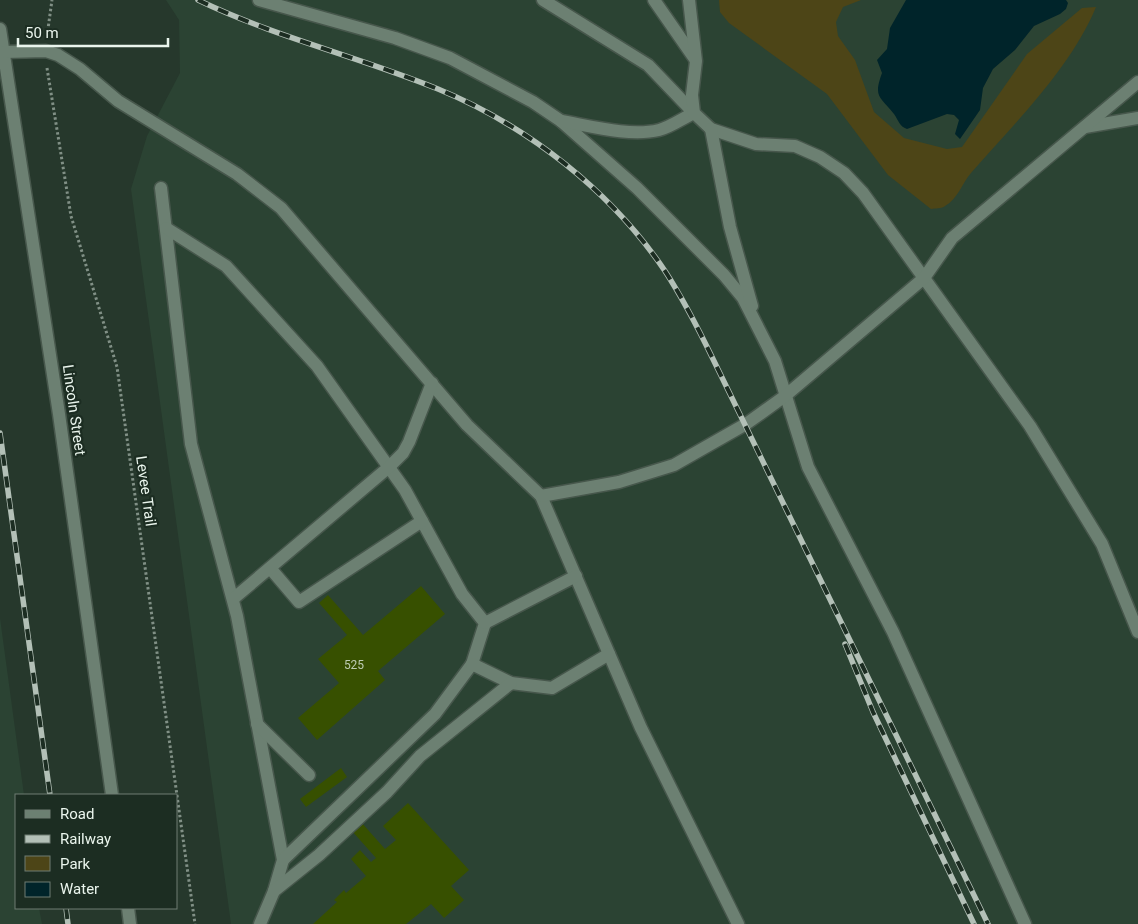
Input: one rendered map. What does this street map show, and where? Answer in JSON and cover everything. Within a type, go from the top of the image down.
[{"type":"street","points":[[259,0],[394,38],[450,58],[506,85],[561,121],[637,188],[724,275],[743,298],[758,324],[774,361],[808,467],[893,632],[1025,924]]},
{"type":"street","points":[[543,0],[648,65],[711,128],[756,144],[795,146],[820,157],[844,173],[863,193],[1030,426],[1097,535],[1138,632]]},
{"type":"street","points":[[654,0],[696,61]]},
{"type":"street","points":[[689,0],[696,61],[692,95],[694,112]]},
{"type":"street","name":"Lincoln Street","points":[[0,29],[56,395],[112,794]]},
{"type":"street","points":[[4,52],[46,51],[58,55],[80,69],[118,101],[237,174],[281,208],[467,424],[541,496],[641,728],[738,924]]},
{"type":"street","points":[[541,496],[619,482],[674,464],[746,424],[785,396],[924,278],[952,238],[1082,127],[1138,82]]},
{"type":"street","points":[[561,121],[608,129],[660,130],[694,112]]},
{"type":"street","points":[[1082,127],[1138,118]]},
{"type":"street","points":[[711,128],[730,227],[758,324]]},
{"type":"street","points":[[161,188],[191,444],[233,599],[282,860],[274,891],[260,924]]},
{"type":"street","points":[[166,228],[226,266],[317,366],[389,468],[422,521],[462,594],[485,623]]},
{"type":"street","points":[[233,599],[389,468],[409,442],[432,383]]},
{"type":"street","points":[[270,568],[300,602],[422,521]]},
{"type":"street","points":[[282,860],[435,714],[472,664],[485,623],[576,576]]},
{"type":"street","points":[[472,664],[511,683],[552,688],[609,654]]},
{"type":"street","points":[[274,891],[319,855],[387,792],[420,756],[511,683]]},
{"type":"street","points":[[257,724],[309,775]]},
{"type":"street","points":[[128,909],[130,924]]},
{"type":"path","points":[[48,21],[52,0]]},
{"type":"path","name":"Levee Trail","points":[[46,67],[70,216],[117,367],[177,794]]},
{"type":"path","name":"Levee Trail","points":[[178,803],[195,924]]},
{"type":"shaded area","points":[[166,0],[1138,0],[1138,924],[231,924],[131,189],[147,136],[180,73],[179,20]]},
{"type":"shaded area","points":[[0,618],[24,794],[15,794],[15,909],[39,909],[42,924],[0,924]]},
{"type":"green space","points":[[719,0],[861,0],[843,7],[836,22],[838,36],[855,60],[874,112],[904,138],[947,149],[962,147],[1027,54],[1082,8],[1096,7],[1072,52],[1023,115],[971,173],[953,199],[944,207],[931,209],[888,175],[827,94],[729,23],[720,12]]},
{"type":"water","points":[[906,0],[1066,0],[1068,3],[1066,9],[1060,14],[1034,26],[1015,50],[993,69],[983,88],[980,110],[960,139],[955,134],[959,120],[954,115],[947,114],[907,129],[901,125],[879,96],[878,87],[882,73],[877,60],[887,49],[890,28]]},
{"type":"building","points":[[421,586],[445,614],[378,671],[385,680],[317,740],[298,718],[339,683],[318,659],[347,635],[319,603],[328,595],[363,635]]},
{"type":"building","points":[[341,768],[347,777],[306,807],[300,799]]},
{"type":"building","points":[[408,803],[469,870],[451,886],[464,900],[444,918],[431,904],[406,924],[313,924],[337,902],[334,900],[344,890],[346,893],[366,876],[351,859],[360,850],[371,862],[376,858],[352,831],[361,822],[385,849],[396,840],[383,826]]},
{"type":"railway","points":[[198,0],[257,25],[438,89],[471,104],[504,122],[565,164],[593,188],[643,242],[672,282],[701,335],[988,924]]},
{"type":"railway","points":[[0,433],[50,794]]},
{"type":"railway","points":[[845,644],[873,712],[974,924]]},
{"type":"railway","points":[[66,909],[68,924]]}]
